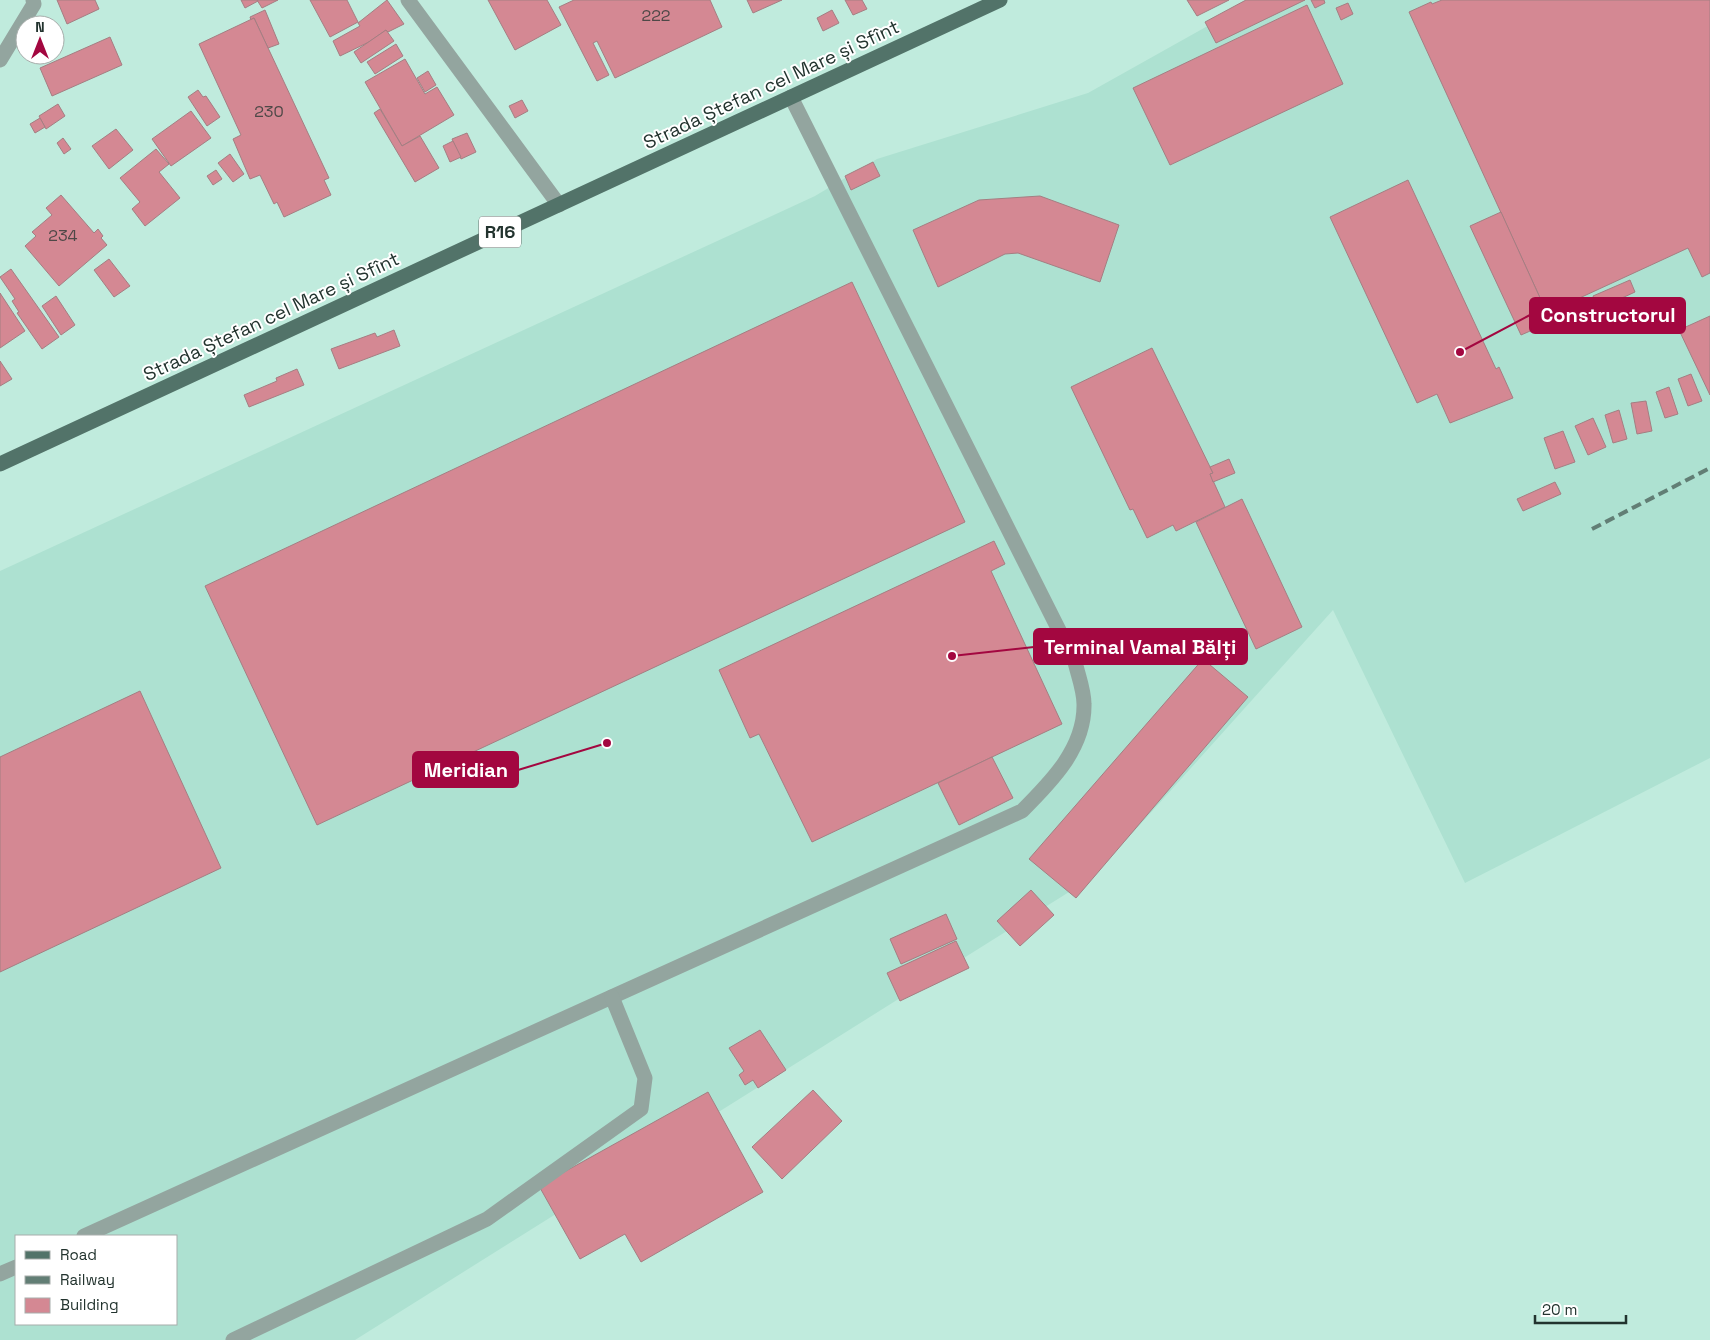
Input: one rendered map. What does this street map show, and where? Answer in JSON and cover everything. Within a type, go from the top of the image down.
[{"type":"main road","name":"Strada Ștefan cel Mare și Sfînt","points":[[0,464],[1000,0]]},
{"type":"street","points":[[0,60],[34,4],[33,0]]},
{"type":"street","points":[[408,0],[558,205]]},
{"type":"street","points":[[86,1235],[1022,811],[1048,784],[1066,761],[1080,734],[1084,703],[1076,662],[791,97]]},
{"type":"street","points":[[234,1340],[487,1219],[641,1109],[646,1078],[612,997]]},
{"type":"street","points":[[0,1274],[15,1267]]},
{"type":"shaded area","points":[[1254,0],[1710,0],[1710,758],[1465,883],[1333,610],[1093,877],[355,1340],[0,1340],[0,571],[815,196],[877,159],[1088,93]]},
{"type":"building","points":[[57,0],[95,0],[99,9],[67,24],[65,15],[63,15]]},
{"type":"building","points":[[241,0],[257,0],[258,1],[245,8]]},
{"type":"building","points":[[257,0],[278,0],[262,8]]},
{"type":"building","points":[[310,0],[347,0],[358,22],[330,37]]},
{"type":"building","points":[[387,0],[404,24],[388,32],[386,30],[369,42],[340,56],[333,41],[360,26],[358,23]]},
{"type":"building","points":[[488,0],[547,0],[561,25],[515,50]]},
{"type":"building","points":[[574,0],[710,0],[722,27],[615,78],[597,41],[593,43],[609,75],[597,81],[559,7]]},
{"type":"building","points":[[747,0],[782,0],[753,13]]},
{"type":"building","points":[[845,0],[862,0],[867,9],[853,15]]},
{"type":"building","points":[[1187,0],[1229,0],[1197,16]]},
{"type":"building","points":[[1246,0],[1305,0],[1216,43],[1205,22]]},
{"type":"building","points":[[1311,0],[1324,0],[1325,3],[1315,8]]},
{"type":"building","points":[[1442,0],[1710,0],[1710,273],[1702,277],[1688,248],[1547,313],[1409,12],[1431,2],[1432,4]]},
{"type":"building","points":[[1348,3],[1353,14],[1341,20],[1336,8]]},
{"type":"building","points":[[1307,5],[1343,84],[1170,165],[1133,88]]},
{"type":"building","points":[[265,10],[279,44],[268,48],[254,18],[251,20],[250,17]]},
{"type":"building","points":[[832,10],[839,23],[823,31],[817,18]]},
{"type":"building","points":[[254,18],[329,178],[324,180],[331,195],[284,217],[277,202],[274,204],[260,175],[250,179],[233,139],[241,135],[199,44]]},
{"type":"building","points":[[386,30],[394,41],[361,63],[354,52]]},
{"type":"building","points":[[110,37],[122,65],[52,96],[40,68],[47,65],[65,65],[65,57]]},
{"type":"building","points":[[396,44],[403,56],[375,74],[367,62]]},
{"type":"building","points":[[405,59],[425,94],[437,87],[454,115],[402,146],[365,82]]},
{"type":"building","points":[[428,71],[436,85],[425,92],[417,78]]},
{"type":"building","points":[[198,90],[203,97],[206,96],[220,117],[207,126],[188,97]]},
{"type":"building","points":[[522,100],[528,111],[515,118],[509,106]]},
{"type":"building","points":[[58,104],[65,116],[46,129],[39,116]]},
{"type":"building","points":[[380,109],[402,146],[420,136],[439,168],[415,182],[374,113]]},
{"type":"building","points":[[191,111],[211,138],[171,166],[152,139]]},
{"type":"building","points":[[40,118],[45,127],[35,133],[30,124]]},
{"type":"building","points":[[116,129],[133,150],[109,169],[92,146]]},
{"type":"building","points":[[467,133],[476,152],[461,159],[452,139]]},
{"type":"building","points":[[63,138],[71,149],[64,154],[57,143]]},
{"type":"building","points":[[453,141],[461,157],[450,162],[443,146]]},
{"type":"building","points":[[156,149],[169,164],[159,172],[180,198],[145,226],[132,209],[140,202],[120,178]]},
{"type":"building","points":[[230,154],[244,174],[233,182],[218,163]]},
{"type":"building","points":[[873,162],[880,176],[851,190],[845,176]]},
{"type":"building","points":[[216,170],[222,179],[213,185],[207,176]]},
{"type":"building","points":[[1408,180],[1496,369],[1499,367],[1513,398],[1450,423],[1437,394],[1417,403],[1330,217]]},
{"type":"building","points":[[61,195],[94,233],[98,229],[103,236],[101,238],[107,245],[59,286],[25,246],[36,236],[32,232],[52,215],[46,208]]},
{"type":"building","points":[[1040,196],[1119,225],[1100,282],[1018,253],[1005,254],[938,287],[913,230],[979,200]]},
{"type":"building","points":[[1501,212],[1551,322],[1521,335],[1470,226]]},
{"type":"building","points":[[109,259],[130,286],[114,297],[94,270]]},
{"type":"building","points":[[11,269],[59,337],[42,349],[17,313],[19,312],[12,301],[15,299],[0,277]]},
{"type":"building","points":[[1630,280],[1635,292],[1598,309],[1593,296]]},
{"type":"building","points":[[852,282],[965,522],[317,825],[205,586]]},
{"type":"building","points":[[0,293],[25,331],[0,348]]},
{"type":"building","points":[[56,296],[75,325],[61,335],[42,306]]},
{"type":"building","points":[[1710,316],[1710,395],[1679,330]]},
{"type":"building","points":[[394,330],[400,346],[339,369],[331,349],[375,333],[377,337]]},
{"type":"building","points":[[1152,348],[1213,473],[1210,474],[1225,507],[1176,531],[1173,525],[1147,538],[1133,509],[1130,510],[1071,387]]},
{"type":"building","points":[[0,361],[12,379],[0,386]]},
{"type":"building","points":[[297,369],[304,385],[249,407],[244,395],[277,381],[276,378]]},
{"type":"building","points":[[1691,374],[1702,401],[1688,406],[1678,379]]},
{"type":"building","points":[[1669,387],[1678,414],[1665,418],[1656,392]]},
{"type":"building","points":[[1646,401],[1652,431],[1637,434],[1631,403]]},
{"type":"building","points":[[1619,410],[1627,439],[1613,443],[1605,415]]},
{"type":"building","points":[[1593,418],[1606,447],[1588,455],[1575,426]]},
{"type":"building","points":[[1563,431],[1575,462],[1555,469],[1544,438]]},
{"type":"building","points":[[1229,459],[1235,473],[1213,482],[1210,474],[1213,473],[1210,467]]},
{"type":"building","points":[[1555,482],[1561,494],[1523,511],[1517,499]]},
{"type":"building","points":[[1242,499],[1302,627],[1256,649],[1196,522]]},
{"type":"building","points":[[994,541],[1005,564],[991,571],[1062,724],[812,842],[759,734],[750,738],[719,670]]},
{"type":"building","points":[[1203,659],[1248,697],[1076,898],[1029,859]]},
{"type":"building","points":[[140,691],[221,868],[0,972],[0,757]]},
{"type":"building","points":[[992,757],[1013,798],[959,825],[938,783]]},
{"type":"building","points":[[1031,890],[1054,915],[1020,946],[997,921]]},
{"type":"building","points":[[946,914],[957,939],[901,964],[890,939]]},
{"type":"building","points":[[956,941],[969,968],[900,1001],[887,973]]},
{"type":"building","points":[[760,1030],[786,1070],[758,1088],[753,1080],[745,1085],[739,1075],[744,1071],[729,1048]]},
{"type":"building","points":[[813,1090],[842,1121],[782,1179],[752,1147]]},
{"type":"building","points":[[708,1092],[763,1192],[641,1262],[625,1234],[580,1259],[539,1186]]},
{"type":"railway","points":[[1592,529],[1710,468]]},
{"type":"place","name":"Constructorul","points":[[1460,352]]},
{"type":"place","name":"Terminal Vamal Bălți","points":[[952,656]]},
{"type":"place","name":"Meridian","points":[[607,743]]}]
